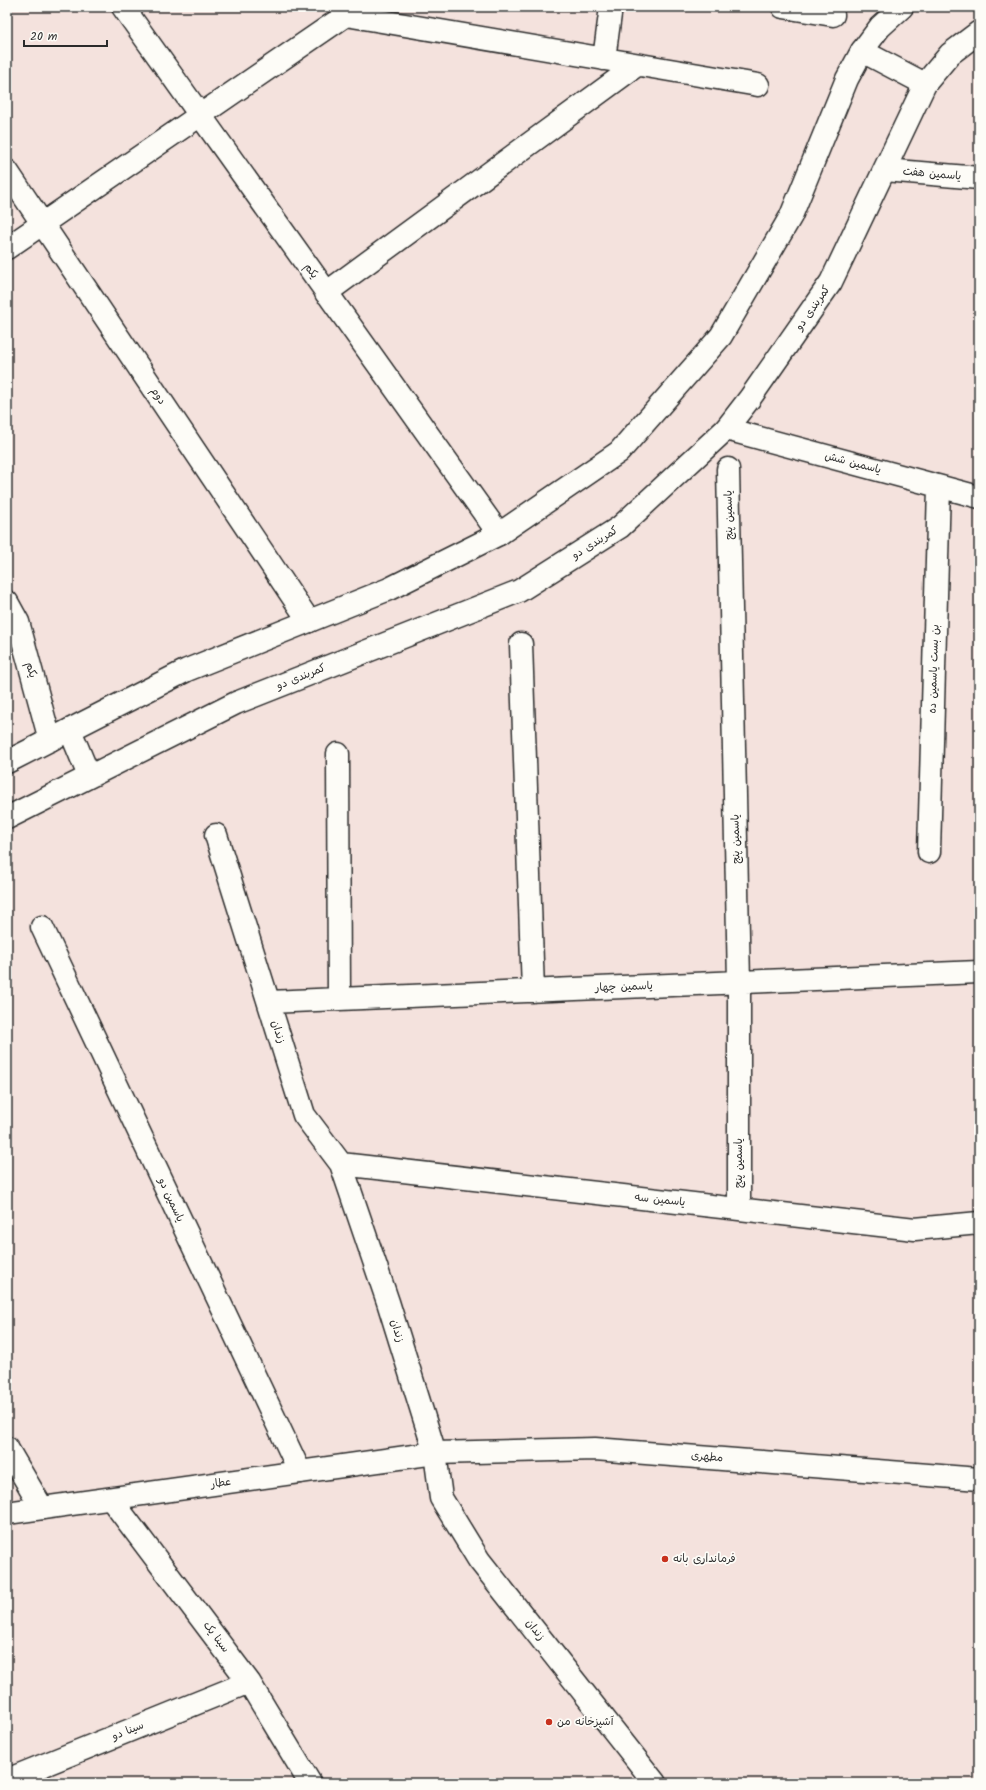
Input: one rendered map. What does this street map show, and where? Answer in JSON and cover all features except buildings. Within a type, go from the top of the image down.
[{"type":"street","name":"یکم","points":[[124,7],[199,115],[499,534]]},
{"type":"street","points":[[604,59],[610,7]]},
{"type":"street","points":[[783,7],[833,15]]},
{"type":"street","points":[[7,762],[187,670],[388,589],[499,534],[619,452],[721,336],[791,216],[847,79],[862,51],[882,17],[902,7]]},
{"type":"street","points":[[7,248],[346,15],[758,85]]},
{"type":"street","name":"کمربندی دو","points":[[7,818],[236,703],[519,590],[620,527],[726,429],[831,282],[925,84],[950,54],[979,32]]},
{"type":"street","points":[[862,51],[925,84]]},
{"type":"street","points":[[326,293],[637,64]]},
{"type":"street","name":"یاسمین هفت","points":[[885,170],[979,178]]},
{"type":"street","name":"دوم","points":[[7,171],[309,621]]},
{"type":"street","name":"یاسمین شش","points":[[726,429],[979,498]]},
{"type":"street","name":"یاسمین پنج","points":[[728,469],[739,982],[739,1209]]},
{"type":"street","name":"بن بست یاسمین ده","points":[[929,852],[939,486]]},
{"type":"street","name":"یکم","points":[[7,602],[18,622],[50,740]]},
{"type":"street","points":[[521,644],[533,991]]},
{"type":"street","points":[[70,730],[90,776]]},
{"type":"street","points":[[338,754],[339,999]]},
{"type":"street","name":"زندان","points":[[216,835],[304,1115],[341,1164],[388,1302],[435,1453],[441,1498],[479,1560],[656,1783]]},
{"type":"street","name":"یاسمین دو","points":[[42,927],[300,1472]]},
{"type":"street","name":"یاسمین چهار","points":[[269,1002],[979,972]]},
{"type":"street","name":"یاسمین سه","points":[[341,1164],[915,1229],[979,1224]]},
{"type":"street","points":[[7,1448],[42,1508]]},
{"type":"street","name":"مطهری","points":[[435,1453],[595,1449],[979,1479]]},
{"type":"street","name":"عطار","points":[[7,1513],[435,1453]]},
{"type":"street","name":"سینا یک","points":[[111,1499],[249,1682],[310,1783]]},
{"type":"street","name":"سینا دو","points":[[7,1780],[249,1682]]},
{"type":"place","name":"فرمانداری بانه","points":[[665,1559]]},
{"type":"place","name":"آشپزخانه من","points":[[549,1722]]}]
